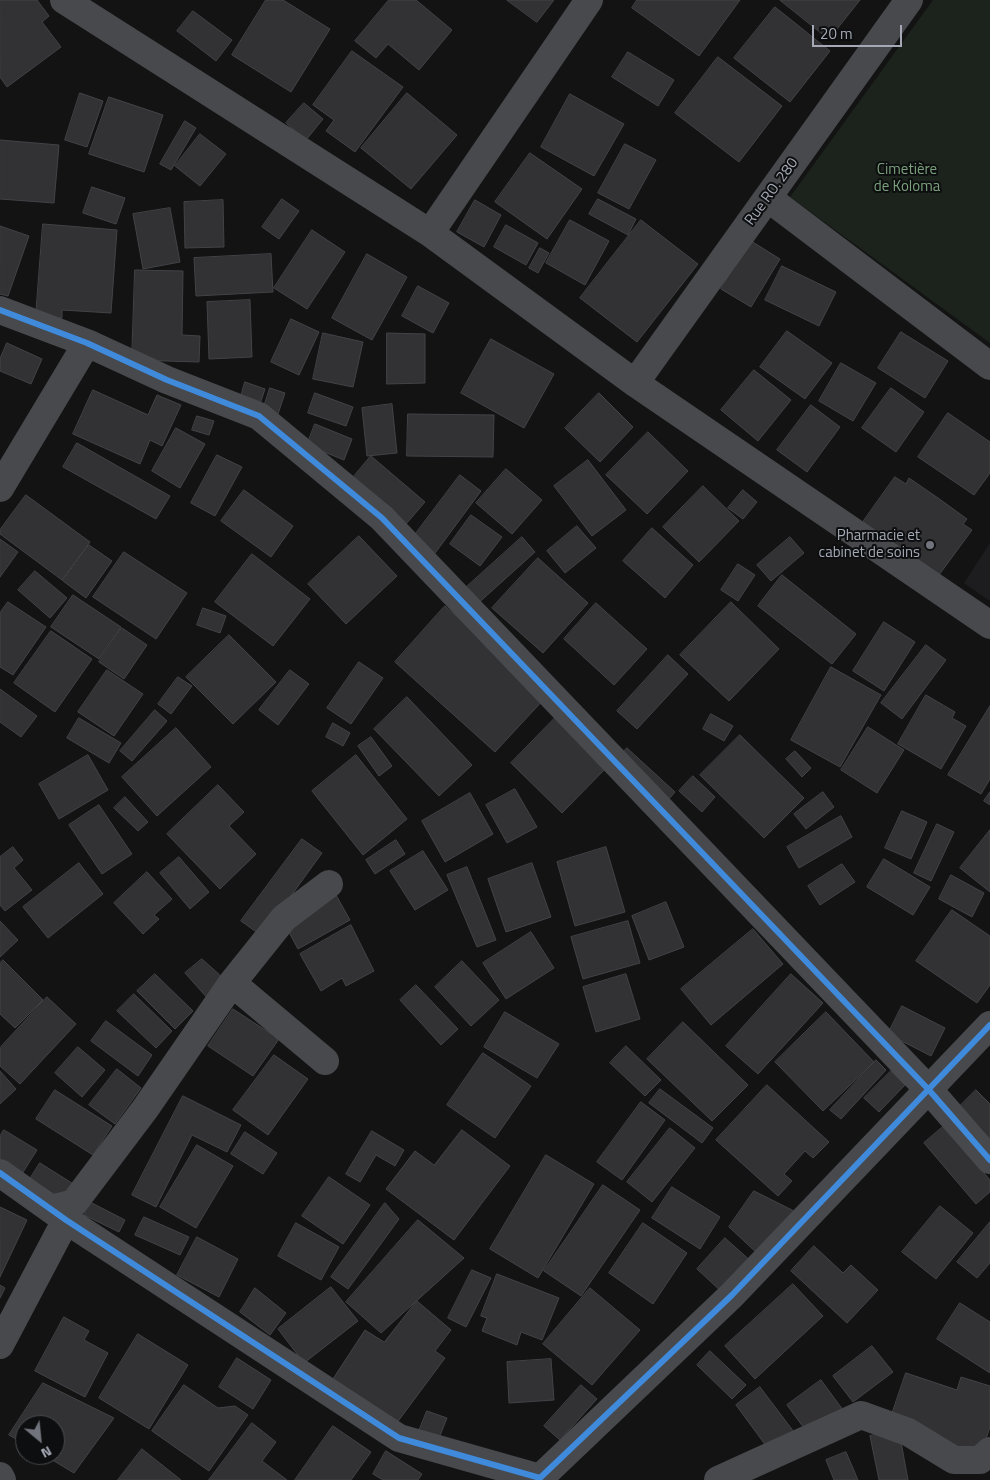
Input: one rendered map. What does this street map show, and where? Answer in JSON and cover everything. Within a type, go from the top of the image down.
[{"type":"street","points":[[64,0],[430,233],[635,383],[990,625]]},
{"type":"street","points":[[430,233],[589,0]]},
{"type":"street","name":"Rue RO. 280","points":[[635,383],[909,0]]},
{"type":"street","points":[[768,198],[990,366]]},
{"type":"street","points":[[0,310],[259,416],[382,518],[928,1090],[990,1160]]},
{"type":"street","points":[[0,488],[87,344]]},
{"type":"street","points":[[0,1345],[59,1214],[74,1203],[145,1109],[232,984],[284,918],[329,884]]},
{"type":"street","points":[[232,984],[325,1061]]},
{"type":"street","points":[[0,1173],[59,1214],[399,1438],[540,1479],[732,1295],[990,1025]]},
{"type":"street","points":[[718,1480],[861,1415],[908,1432],[954,1460],[980,1460],[990,1451]]},
{"type":"street","points":[[0,1476],[2,1480]]},
{"type":"shaded area","points":[[990,543],[990,601],[964,583]]},
{"type":"green space","name":"Cimetière de Koloma","points":[[933,0],[990,0],[990,343],[790,197]]},
{"type":"building","points":[[0,0],[37,0],[49,16],[42,22],[61,47],[7,87],[0,77]]},
{"type":"building","points":[[266,0],[283,0],[330,29],[291,92],[232,55]]},
{"type":"building","points":[[389,0],[416,0],[452,30],[419,70],[388,44],[376,58],[355,41]]},
{"type":"building","points":[[507,0],[554,0],[537,22]]},
{"type":"building","points":[[637,0],[740,0],[699,56],[632,8]]},
{"type":"building","points":[[780,0],[860,0],[829,39]]},
{"type":"building","points":[[775,7],[830,51],[790,102],[734,58]]},
{"type":"building","points":[[193,11],[232,40],[216,61],[177,31]]},
{"type":"building","points":[[352,51],[403,87],[355,152],[326,131],[334,120],[313,105]]},
{"type":"building","points":[[628,52],[674,80],[658,106],[612,77]]},
{"type":"building","points":[[718,57],[782,106],[739,162],[675,113]]},
{"type":"building","points":[[80,93],[103,101],[87,147],[65,140]]},
{"type":"building","points":[[407,93],[457,135],[411,189],[361,148]]},
{"type":"building","points":[[570,94],[624,124],[594,176],[541,147]]},
{"type":"building","points":[[109,97],[163,115],[144,172],[89,154]]},
{"type":"building","points":[[304,103],[323,119],[306,140],[286,123]]},
{"type":"building","points":[[185,121],[196,128],[171,170],[160,164]]},
{"type":"building","points":[[200,134],[226,154],[200,186],[175,166]]},
{"type":"building","points":[[0,140],[59,145],[54,203],[0,199]]},
{"type":"building","points":[[625,144],[656,160],[629,209],[598,193]]},
{"type":"building","points":[[530,153],[582,189],[547,239],[495,202]]},
{"type":"building","points":[[92,187],[125,198],[116,224],[83,213]]},
{"type":"building","points":[[282,199],[299,211],[279,239],[262,227]]},
{"type":"building","points":[[598,199],[636,219],[628,235],[589,214]]},
{"type":"building","points":[[223,200],[224,247],[185,248],[184,202]]},
{"type":"building","points":[[475,200],[501,215],[484,247],[457,232]]},
{"type":"building","points":[[170,208],[180,262],[143,269],[133,214]]},
{"type":"building","points":[[570,220],[609,241],[585,285],[546,263]]},
{"type":"building","points":[[641,220],[698,264],[637,342],[580,298]]},
{"type":"building","points":[[43,224],[117,230],[111,313],[62,310],[62,318],[36,316]]},
{"type":"building","points":[[506,225],[538,243],[526,265],[494,247]]},
{"type":"building","points":[[0,226],[29,236],[8,296],[0,294]]},
{"type":"building","points":[[312,230],[345,252],[307,309],[274,288]]},
{"type":"building","points":[[751,241],[780,259],[751,307],[721,289]]},
{"type":"building","points":[[540,248],[549,253],[538,273],[529,268]]},
{"type":"building","points":[[271,254],[273,292],[196,296],[194,258]]},
{"type":"building","points":[[367,254],[407,277],[372,340],[332,318]]},
{"type":"building","points":[[782,266],[836,292],[819,326],[765,300]]},
{"type":"building","points":[[135,270],[183,271],[182,335],[200,336],[199,362],[132,360]]},
{"type":"building","points":[[418,286],[449,303],[433,333],[402,316]]},
{"type":"building","points":[[250,300],[252,357],[209,359],[207,302]]},
{"type":"building","points":[[291,319],[319,332],[299,375],[271,362]]},
{"type":"building","points":[[787,331],[832,363],[805,399],[760,367]]},
{"type":"building","points":[[901,332],[948,361],[925,398],[878,368]]},
{"type":"building","points":[[323,333],[363,342],[353,387],[313,379]]},
{"type":"building","points":[[387,333],[425,334],[425,383],[387,384]]},
{"type":"building","points":[[491,339],[554,374],[524,428],[461,393]]},
{"type":"building","points":[[7,343],[42,359],[31,384],[0,371],[0,359]]},
{"type":"building","points":[[841,363],[876,383],[853,421],[819,401]]},
{"type":"building","points":[[754,370],[791,400],[758,441],[721,410]]},
{"type":"building","points":[[245,382],[265,389],[258,410],[239,404]]},
{"type":"building","points":[[270,388],[285,393],[276,420],[261,416]]},
{"type":"building","points":[[891,388],[924,412],[896,452],[862,428]]},
{"type":"building","points":[[93,390],[148,415],[157,395],[181,405],[162,446],[150,440],[140,464],[73,434]]},
{"type":"building","points":[[315,393],[353,407],[346,426],[308,413]]},
{"type":"building","points":[[599,393],[633,427],[600,462],[565,428]]},
{"type":"building","points":[[392,404],[397,453],[367,456],[362,408]]},
{"type":"building","points":[[811,405],[840,427],[807,472],[777,450]]},
{"type":"building","points":[[948,413],[990,442],[990,473],[974,495],[918,457]]},
{"type":"building","points":[[408,414],[494,415],[493,457],[407,456]]},
{"type":"building","points":[[197,416],[214,421],[209,435],[192,430]]},
{"type":"building","points":[[315,424],[352,439],[344,460],[307,445]]},
{"type":"building","points":[[176,428],[205,444],[180,488],[152,471]]},
{"type":"building","points":[[648,432],[688,471],[647,514],[606,475]]},
{"type":"building","points":[[77,443],[170,496],[156,519],[63,467]]},
{"type":"building","points":[[217,455],[242,467],[215,516],[191,503]]},
{"type":"building","points":[[371,456],[425,502],[400,531],[346,486]]},
{"type":"building","points":[[588,460],[626,510],[592,536],[554,486]]},
{"type":"building","points":[[506,469],[542,500],[512,534],[476,503]]},
{"type":"building","points":[[460,475],[481,491],[430,560],[408,544]]},
{"type":"building","points":[[895,477],[906,484],[909,478],[967,519],[963,524],[972,530],[939,575],[863,522]]},
{"type":"building","points":[[703,486],[739,521],[699,562],[663,527]]},
{"type":"building","points":[[244,490],[293,526],[271,557],[221,521]]},
{"type":"building","points":[[743,490],[757,502],[743,519],[728,508]]},
{"type":"building","points":[[26,495],[90,542],[62,580],[0,534],[0,530]]},
{"type":"building","points":[[471,515],[502,537],[480,566],[450,544]]},
{"type":"building","points":[[577,526],[596,548],[565,573],[547,551]]},
{"type":"building","points":[[652,528],[693,565],[665,598],[623,561]]},
{"type":"building","points":[[359,536],[397,576],[346,624],[308,584]]},
{"type":"building","points":[[522,537],[535,552],[474,607],[461,592]]},
{"type":"building","points":[[790,537],[804,553],[771,581],[757,565]]},
{"type":"building","points":[[0,539],[18,552],[0,577]]},
{"type":"building","points":[[89,545],[112,561],[86,598],[63,581]]},
{"type":"building","points":[[124,552],[187,593],[156,639],[93,597]]},
{"type":"building","points":[[252,554],[310,599],[273,646],[215,602]]},
{"type":"building","points":[[538,558],[588,603],[543,653],[492,608]]},
{"type":"building","points":[[738,564],[755,575],[738,601],[721,590]]},
{"type":"building","points":[[35,571],[67,598],[50,618],[18,590]]},
{"type":"building","points":[[782,575],[856,634],[832,664],[758,606]]},
{"type":"building","points":[[73,595],[121,627],[99,659],[51,627]]},
{"type":"building","points":[[8,602],[46,627],[13,675],[0,667],[0,613]]},
{"type":"building","points":[[731,602],[779,649],[729,701],[680,655]]},
{"type":"building","points":[[596,603],[647,649],[614,685],[564,639]]},
{"type":"building","points":[[445,606],[546,697],[495,752],[395,662]]},
{"type":"building","points":[[203,608],[226,616],[220,633],[197,625]]},
{"type":"building","points":[[884,622],[915,642],[884,691],[853,671]]},
{"type":"building","points":[[122,628],[147,645],[124,679],[99,662]]},
{"type":"building","points":[[51,631],[92,659],[55,712],[14,683]]},
{"type":"building","points":[[229,635],[276,682],[233,724],[186,677]]},
{"type":"building","points":[[926,645],[946,660],[902,719],[881,703]]},
{"type":"building","points":[[668,655],[688,674],[637,729],[617,711]]},
{"type":"building","points":[[359,662],[383,678],[351,724],[327,708]]},
{"type":"building","points":[[831,667],[881,695],[840,767],[791,740]]},
{"type":"building","points":[[107,670],[143,694],[114,736],[78,712]]},
{"type":"building","points":[[290,670],[309,684],[278,725],[259,710]]},
{"type":"building","points":[[178,677],[192,686],[171,714],[158,704]]},
{"type":"building","points":[[0,689],[37,716],[21,737],[0,722]]},
{"type":"building","points":[[926,695],[955,712],[952,718],[966,726],[941,769],[898,744]]},
{"type":"building","points":[[407,697],[472,765],[439,796],[374,729]]},
{"type":"building","points":[[990,706],[990,779],[981,794],[948,775]]},
{"type":"building","points":[[155,710],[167,721],[132,761],[120,751]]},
{"type":"building","points":[[711,714],[733,726],[724,741],[703,729]]},
{"type":"building","points":[[557,716],[608,766],[562,813],[511,763]]},
{"type":"building","points":[[79,718],[121,743],[109,763],[67,738]]},
{"type":"building","points":[[333,723],[350,733],[343,746],[326,737]]},
{"type":"building","points":[[868,727],[904,750],[877,793],[841,770]]},
{"type":"building","points":[[176,728],[211,767],[157,816],[122,777]]},
{"type":"building","points":[[740,735],[804,798],[764,838],[700,775]]},
{"type":"building","points":[[371,737],[392,766],[379,776],[358,746]]},
{"type":"building","points":[[627,748],[675,792],[663,806],[615,762]]},
{"type":"building","points":[[795,751],[811,768],[802,777],[786,759]]},
{"type":"building","points":[[88,755],[108,790],[59,819],[39,784]]},
{"type":"building","points":[[356,755],[407,819],[363,855],[312,791]]},
{"type":"building","points":[[693,776],[715,797],[702,812],[679,791]]},
{"type":"building","points":[[218,785],[244,812],[229,826],[256,854],[220,889],[167,834]]},
{"type":"building","points":[[515,789],[537,827],[507,843],[486,805]]},
{"type":"building","points":[[823,792],[834,807],[806,829],[794,814]]},
{"type":"building","points":[[990,792],[990,805],[984,801]]},
{"type":"building","points":[[470,793],[493,834],[445,862],[422,821]]},
{"type":"building","points":[[125,797],[148,822],[138,831],[114,808]]},
{"type":"building","points":[[99,805],[132,854],[102,874],[69,825]]},
{"type":"building","points":[[902,811],[927,822],[911,859],[885,848]]},
{"type":"building","points":[[841,816],[852,837],[799,868],[787,847]]},
{"type":"building","points":[[937,824],[954,832],[931,881],[914,873]]},
{"type":"building","points":[[990,830],[990,892],[960,868]]},
{"type":"building","points":[[302,839],[322,853],[262,936],[241,921]]},
{"type":"building","points":[[396,840],[405,854],[375,874],[366,860]]},
{"type":"building","points":[[13,847],[23,860],[14,868],[32,890],[5,911],[0,905],[0,857]]},
{"type":"building","points":[[606,847],[625,912],[575,926],[557,862]]},
{"type":"building","points":[[423,851],[448,890],[415,910],[390,871]]},
{"type":"building","points":[[179,857],[209,892],[190,909],[160,873]]},
{"type":"building","points":[[884,859],[930,887],[913,915],[867,887]]},
{"type":"building","points":[[79,863],[103,894],[48,938],[23,907]]},
{"type":"building","points":[[532,863],[551,917],[506,932],[488,879]]},
{"type":"building","points":[[842,864],[855,882],[820,905],[808,886]]},
{"type":"building","points":[[467,867],[496,940],[477,947],[447,875]]},
{"type":"building","points":[[147,872],[172,899],[154,915],[159,919],[143,934],[114,903]]},
{"type":"building","points":[[951,875],[984,893],[972,917],[939,899]]},
{"type":"building","points":[[336,895],[350,920],[298,949],[284,923]]},
{"type":"building","points":[[666,902],[684,947],[649,960],[632,916]]},
{"type":"building","points":[[952,910],[990,936],[990,985],[977,1003],[916,961]]},
{"type":"building","points":[[0,921],[18,940],[0,957]]},
{"type":"building","points":[[628,921],[640,963],[583,979],[571,937]]},
{"type":"building","points":[[351,925],[374,971],[346,986],[342,978],[321,991],[300,954]]},
{"type":"building","points":[[753,929],[783,964],[711,1025],[681,989]]},
{"type":"building","points":[[531,932],[554,968],[506,999],[483,963]]},
{"type":"building","points":[[202,959],[222,977],[210,1001],[185,973]]},
{"type":"building","points":[[3,960],[43,1000],[15,1028],[0,1014],[0,963]]},
{"type":"building","points":[[462,961],[499,1000],[471,1026],[435,987]]},
{"type":"building","points":[[155,974],[193,1011],[175,1029],[137,991]]},
{"type":"building","points":[[626,974],[640,1019],[596,1032],[583,987]]},
{"type":"building","points":[[791,974],[823,1003],[758,1074],[726,1046]]},
{"type":"building","points":[[416,985],[458,1029],[441,1045],[400,1000]]},
{"type":"building","points":[[134,994],[172,1031],[156,1048],[117,1011]]},
{"type":"building","points":[[47,997],[76,1024],[20,1084],[0,1066],[0,1048]]},
{"type":"building","points":[[902,1006],[945,1028],[931,1056],[888,1034]]},
{"type":"building","points":[[233,1009],[279,1039],[253,1076],[208,1046]]},
{"type":"building","points":[[505,1012],[559,1044],[537,1078],[484,1047]]},
{"type":"building","points":[[826,1012],[874,1062],[823,1111],[775,1062]]},
{"type":"building","points":[[106,1021],[152,1055],[138,1076],[91,1041]]},
{"type":"building","points":[[683,1022],[748,1085],[712,1121],[647,1059]]},
{"type":"building","points":[[626,1046],[661,1080],[645,1096],[610,1063]]},
{"type":"building","points":[[78,1047],[105,1070],[82,1097],[55,1073]]},
{"type":"building","points":[[483,1053],[531,1086],[495,1138],[447,1105]]},
{"type":"building","points":[[274,1055],[308,1079],[268,1135],[233,1110]]},
{"type":"building","points":[[876,1060],[886,1070],[841,1119],[830,1110]]},
{"type":"building","points":[[117,1069],[141,1088],[115,1124],[89,1105]]},
{"type":"building","points":[[0,1071],[16,1089],[0,1104]]},
{"type":"building","points":[[891,1071],[905,1085],[879,1112],[864,1098]]},
{"type":"building","points":[[767,1085],[829,1142],[813,1158],[805,1151],[784,1174],[792,1181],[778,1196],[716,1140]]},
{"type":"building","points":[[660,1089],[713,1128],[702,1143],[649,1103]]},
{"type":"building","points":[[55,1090],[112,1126],[93,1155],[36,1119]]},
{"type":"building","points":[[976,1090],[990,1104],[990,1145],[956,1110]]},
{"type":"building","points":[[183,1096],[241,1125],[227,1152],[192,1135],[156,1207],[132,1195]]},
{"type":"building","points":[[641,1102],[665,1120],[622,1180],[597,1162]]},
{"type":"building","points":[[944,1126],[990,1180],[990,1192],[976,1204],[924,1143]]},
{"type":"building","points":[[670,1128],[695,1148],[652,1202],[627,1182]]},
{"type":"building","points":[[4,1130],[37,1150],[20,1177],[0,1164],[0,1136]]},
{"type":"building","points":[[462,1130],[510,1166],[454,1240],[386,1189],[415,1151],[434,1165]]},
{"type":"building","points":[[372,1131],[404,1150],[395,1166],[376,1155],[360,1182],[346,1174]]},
{"type":"building","points":[[245,1132],[277,1153],[263,1174],[231,1154]]},
{"type":"building","points":[[197,1145],[233,1166],[196,1228],[160,1207]]},
{"type":"building","points":[[546,1155],[594,1184],[538,1278],[490,1249]]},
{"type":"building","points":[[40,1163],[75,1185],[65,1201],[30,1179]]},
{"type":"building","points":[[329,1177],[370,1205],[343,1244],[302,1216]]},
{"type":"building","points":[[603,1185],[640,1210],[581,1296],[544,1271]]},
{"type":"building","points":[[672,1187],[720,1217],[700,1249],[652,1218]]},
{"type":"building","points":[[754,1191],[800,1214],[760,1256],[729,1227]]},
{"type":"building","points":[[90,1202],[125,1220],[119,1232],[84,1215]]},
{"type":"building","points":[[385,1203],[399,1219],[348,1289],[331,1277]]},
{"type":"building","points":[[940,1206],[973,1233],[936,1279],[902,1252]]},
{"type":"building","points":[[0,1207],[27,1220],[0,1277]]},
{"type":"building","points":[[144,1217],[189,1237],[180,1255],[135,1235]]},
{"type":"building","points":[[418,1220],[464,1258],[381,1333],[346,1302]]},
{"type":"building","points":[[990,1222],[990,1263],[977,1278],[957,1262]]},
{"type":"building","points":[[296,1223],[339,1247],[321,1280],[278,1256]]},
{"type":"building","points":[[643,1223],[687,1253],[653,1304],[609,1273]]},
{"type":"building","points":[[197,1237],[238,1259],[219,1297],[177,1275]]},
{"type":"building","points":[[725,1238],[753,1263],[724,1294],[697,1269]]},
{"type":"building","points":[[814,1246],[843,1273],[851,1265],[878,1290],[847,1323],[791,1271]]},
{"type":"building","points":[[472,1270],[491,1278],[466,1327],[448,1318]]},
{"type":"building","points":[[497,1274],[559,1298],[542,1340],[521,1332],[517,1345],[482,1331],[487,1318],[481,1316]]},
{"type":"building","points":[[793,1284],[823,1316],[755,1379],[725,1346]]},
{"type":"building","points":[[0,1285],[5,1288],[0,1298]]},
{"type":"building","points":[[331,1287],[358,1321],[304,1363],[278,1329]]},
{"type":"building","points":[[255,1288],[286,1313],[270,1335],[240,1312]]},
{"type":"building","points":[[590,1288],[640,1330],[592,1385],[543,1344]]},
{"type":"building","points":[[417,1301],[451,1330],[435,1351],[445,1358],[396,1424],[331,1382],[365,1330],[384,1342]]},
{"type":"building","points":[[960,1303],[990,1322],[990,1373],[937,1339]]},
{"type":"building","points":[[64,1317],[89,1331],[84,1340],[108,1353],[85,1397],[35,1371]]},
{"type":"building","points":[[138,1334],[188,1365],[149,1429],[99,1398]]},
{"type":"building","points":[[872,1346],[893,1372],[853,1402],[833,1376]]},
{"type":"building","points":[[710,1351],[746,1385],[732,1399],[697,1365]]},
{"type":"building","points":[[237,1358],[271,1380],[253,1409],[219,1387]]},
{"type":"building","points":[[551,1359],[554,1400],[509,1403],[507,1362]]},
{"type":"building","points":[[906,1373],[957,1390],[961,1377],[990,1386],[990,1427],[981,1454],[889,1423]]},
{"type":"building","points":[[821,1380],[843,1410],[809,1435],[787,1405]]},
{"type":"building","points":[[43,1383],[114,1418],[74,1473],[61,1465],[65,1465],[65,1415],[22,1415]]},
{"type":"building","points":[[184,1385],[218,1408],[235,1406],[248,1415],[209,1471],[152,1431]]},
{"type":"building","points":[[581,1385],[597,1399],[560,1440],[544,1426]]},
{"type":"building","points":[[760,1387],[797,1436],[772,1454],[736,1405]]},
{"type":"building","points":[[427,1411],[447,1418],[439,1438],[419,1431]]},
{"type":"building","points":[[252,1423],[276,1442],[262,1461],[287,1480],[209,1480]]},
{"type":"building","points":[[15,1426],[15,1438],[9,1435]]},
{"type":"building","points":[[333,1426],[371,1452],[351,1480],[295,1480]]},
{"type":"building","points":[[899,1431],[908,1480],[879,1480],[870,1436]]},
{"type":"building","points":[[142,1449],[181,1480],[118,1480]]},
{"type":"building","points":[[386,1451],[422,1474],[418,1480],[383,1480],[373,1474]]},
{"type":"building","points":[[846,1452],[858,1480],[834,1480],[826,1460]]},
{"type":"cycle path","points":[[0,310],[87,343],[167,380],[259,416],[382,518],[929,1090],[990,1160]]},
{"type":"cycle path","points":[[0,1173],[66,1220],[399,1438],[540,1478],[732,1295],[990,1025]]},
{"type":"place","name":"Pharmacie et cabinet de soins","points":[[930,545]]}]
